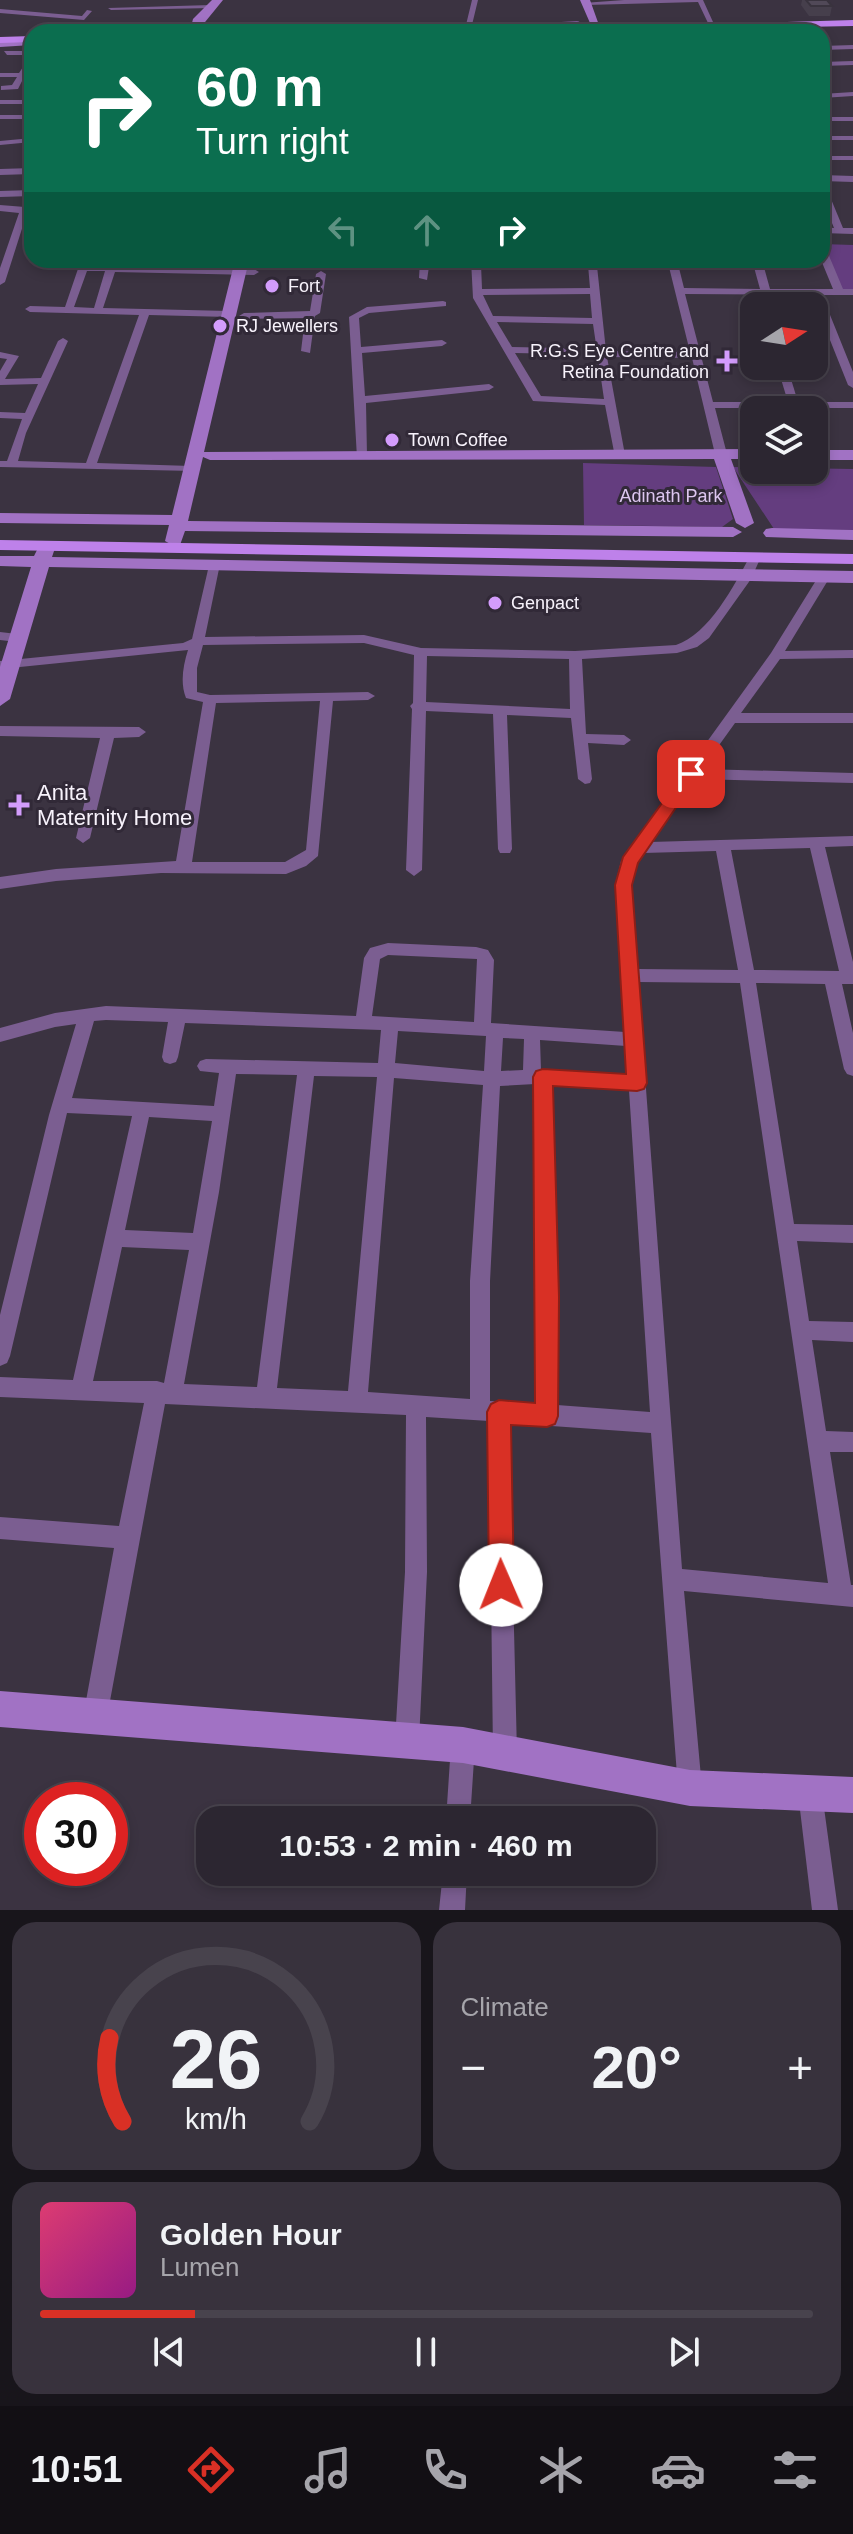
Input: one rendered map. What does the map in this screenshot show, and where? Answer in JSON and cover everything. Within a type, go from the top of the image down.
[{"type":"main road","points":[[653,24],[853,21]]},
{"type":"main road","points":[[808,24],[853,21]]},
{"type":"main road","points":[[0,534],[738,532],[773,538],[850,538]]},
{"type":"main road","points":[[0,545],[44,554],[182,534],[750,568],[853,559]]},
{"type":"street","points":[[4,0],[0,11],[86,18],[89,11]]},
{"type":"street","points":[[469,24],[475,0]]},
{"type":"street","points":[[595,24],[586,2],[700,0],[710,22]]},
{"type":"street","points":[[111,8],[215,4]]},
{"type":"street","points":[[197,24],[215,4]]},
{"type":"street","points":[[1,44],[24,41]]},
{"type":"street","points":[[1,44],[24,52]]},
{"type":"street","points":[[830,48],[853,47]]},
{"type":"street","points":[[830,64],[853,63]]},
{"type":"street","points":[[4,88],[15,88],[24,70]]},
{"type":"street","points":[[0,75],[21,75]]},
{"type":"street","points":[[830,99],[853,94]]},
{"type":"street","points":[[830,101],[853,101]]},
{"type":"street","points":[[4,102],[0,117],[24,117]]},
{"type":"street","points":[[830,123],[853,119]]},
{"type":"street","points":[[830,138],[853,138]]},
{"type":"street","points":[[0,143],[24,141]]},
{"type":"street","points":[[830,158],[853,158]]},
{"type":"street","points":[[0,172],[24,174]]},
{"type":"street","points":[[830,178],[853,179]]},
{"type":"street","points":[[0,194],[24,193]]},
{"type":"street","points":[[830,207],[840,231]]},
{"type":"street","points":[[0,208],[22,209],[23,213],[4,255],[0,282]]},
{"type":"street","points":[[830,230],[853,231]]},
{"type":"street","points":[[69,309],[83,268]]},
{"type":"street","points":[[98,309],[111,268]]},
{"type":"street","points":[[182,534],[191,469],[248,268]]},
{"type":"street","points":[[424,278],[425,268]]},
{"type":"street","points":[[476,268],[477,292],[537,399],[547,402],[609,402]]},
{"type":"street","points":[[592,268],[597,321],[619,455]]},
{"type":"street","points":[[673,268],[738,532]]},
{"type":"street","points":[[678,291],[762,292],[758,268]]},
{"type":"street","points":[[829,268],[839,292]]},
{"type":"street","points":[[30,309],[310,316],[318,305],[321,274]]},
{"type":"street","points":[[477,292],[593,291]]},
{"type":"street","points":[[828,292],[853,292]]},
{"type":"street","points":[[361,456],[357,313],[443,304]]},
{"type":"street","points":[[90,467],[146,310]]},
{"type":"street","points":[[182,534],[210,455],[236,315]]},
{"type":"street","points":[[306,351],[310,316]]},
{"type":"street","points":[[491,319],[597,321]]},
{"type":"street","points":[[828,322],[853,385]]},
{"type":"street","points":[[63,341],[5,465],[191,469]]},
{"type":"street","points":[[356,351],[442,343]]},
{"type":"street","points":[[508,350],[563,351]]},
{"type":"street","points":[[602,354],[694,355]]},
{"type":"street","points":[[0,355],[14,356],[0,380],[44,381]]},
{"type":"street","points":[[360,400],[489,387]]},
{"type":"street","points":[[708,405],[740,405]]},
{"type":"street","points":[[828,405],[853,405]]},
{"type":"street","points":[[0,415],[29,416]]},
{"type":"street","points":[[210,455],[740,454]]},
{"type":"street","points":[[828,455],[853,455]]},
{"type":"street","points":[[0,518],[182,534]]},
{"type":"street","points":[[773,538],[792,533],[850,538]]},
{"type":"street","points":[[0,561],[44,554],[214,564],[750,568],[768,576],[853,577]]},
{"type":"street","points":[[0,699],[9,637],[44,554]]},
{"type":"street","points":[[214,564],[192,657],[191,695],[210,699],[258,695],[368,696]]},
{"type":"street","points":[[5,664],[185,647],[198,641],[364,639],[421,652],[575,655],[656,652],[692,644],[704,635],[750,568]]},
{"type":"street","points":[[690,1788],[672,1579],[623,885],[629,861],[776,655],[816,577]]},
{"type":"street","points":[[414,870],[421,652]]},
{"type":"street","points":[[776,655],[853,654]]},
{"type":"street","points":[[575,655],[577,714],[585,779]]},
{"type":"street","points":[[0,883],[56,875],[183,868],[286,868],[301,862],[313,852],[327,697]]},
{"type":"street","points":[[183,868],[210,699]]},
{"type":"street","points":[[417,706],[577,714]]},
{"type":"street","points":[[500,710],[505,849]]},
{"type":"street","points":[[730,718],[853,718]]},
{"type":"street","points":[[0,731],[139,732]]},
{"type":"street","points":[[83,838],[108,733]]},
{"type":"street","points":[[581,738],[624,740]]},
{"type":"street","points":[[691,774],[853,778]]},
{"type":"street","points":[[639,848],[853,841]]},
{"type":"street","points":[[816,843],[845,978],[853,1069]]},
{"type":"street","points":[[672,1579],[847,1595],[817,1441],[747,977],[723,846]]},
{"type":"street","points":[[363,1023],[372,958],[376,952],[388,949],[476,953],[482,954],[486,960],[493,1079],[480,1281],[505,1753]]},
{"type":"street","points":[[629,975],[845,978]]},
{"type":"street","points":[[0,1035],[55,1020],[106,1013],[489,1029],[634,1040]]},
{"type":"street","points":[[0,1356],[61,1105],[87,1016]]},
{"type":"street","points":[[170,1057],[178,1016]]},
{"type":"street","points":[[357,1402],[390,1024]]},
{"type":"street","points":[[532,1032],[538,1077],[548,1297],[547,1416]]},
{"type":"street","points":[[206,1066],[387,1070],[493,1079],[538,1077],[637,1083]]},
{"type":"street","points":[[95,1717],[127,1538],[200,1242],[229,1066]]},
{"type":"street","points":[[266,1396],[306,1068]]},
{"type":"street","points":[[61,1105],[222,1114]]},
{"type":"street","points":[[81,1391],[142,1109]]},
{"type":"street","points":[[785,1232],[853,1234]]},
{"type":"street","points":[[114,1238],[200,1242]]},
{"type":"street","points":[[800,1330],[853,1332]]},
{"type":"street","points":[[0,1387],[266,1396],[661,1423]]},
{"type":"street","points":[[407,1741],[416,1572],[416,1406]]},
{"type":"street","points":[[817,1441],[853,1442]]},
{"type":"street","points":[[0,1528],[127,1538]]},
{"type":"street","points":[[0,1709],[463,1745],[690,1788],[853,1795]]},
{"type":"street","points":[[459,1806],[463,1745]]},
{"type":"street","points":[[810,1793],[825,1910]]},
{"type":"street","points":[[452,1910],[454,1886]]},
{"type":"green space","points":[[830,244],[853,245],[853,292],[839,292],[830,267]]},
{"type":"green space","name":"Adinath Park","points":[[583,463],[716,467],[733,519],[722,527],[584,525]]},
{"type":"green space","points":[[828,469],[853,469],[853,530],[774,529],[744,484],[828,484]]},
{"type":"building","points":[[806,0],[827,0],[832,6],[811,6]]},
{"type":"place","name":"Fort","points":[[272,286]]},
{"type":"place","name":"RJ Jewellers","points":[[220,326]]},
{"type":"place","name":"R.G.S Eye Centre and Retina Foundation","points":[[727,361]]},
{"type":"place","name":"Town Coffee","points":[[392,440]]},
{"type":"place","name":"Genpact","points":[[495,603]]},
{"type":"place","name":"Anita Maternity Home","points":[[19,805]]},
{"type":"route","points":[[501,1585],[499,1412],[547,1416],[548,1297],[543,1077],[637,1083],[623,885],[629,861],[691,774]]}]
